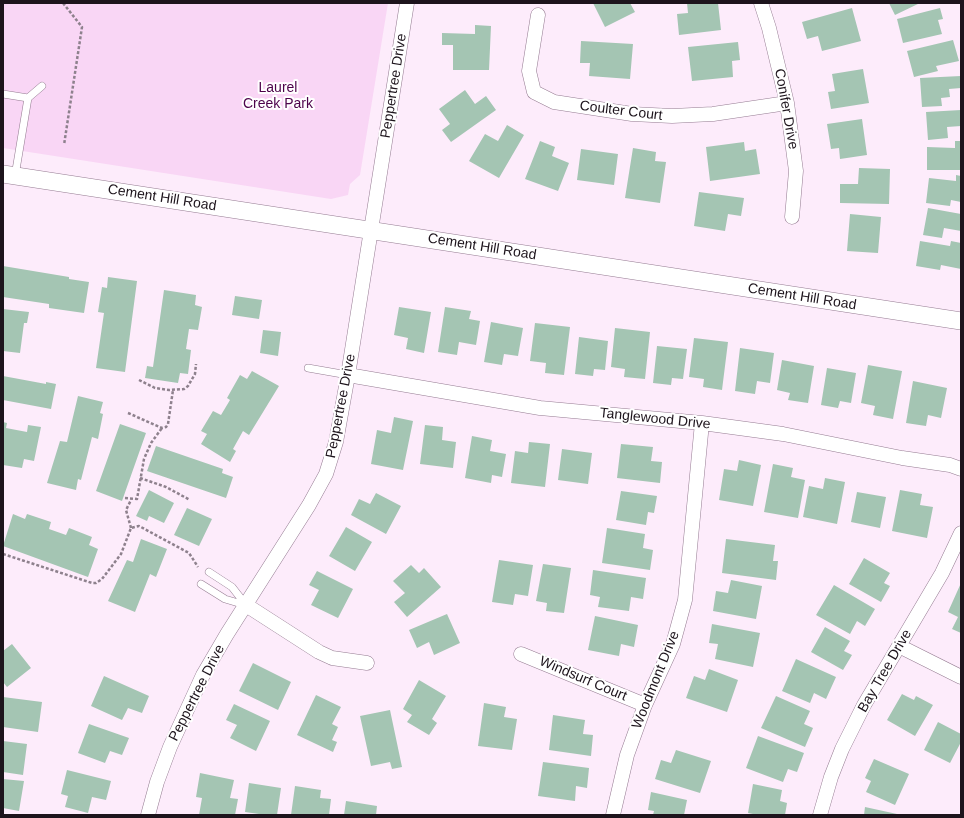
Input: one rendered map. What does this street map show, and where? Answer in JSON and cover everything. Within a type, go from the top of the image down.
[{"type":"street","name":"Peppertree Drive","points":[[148,815],[157,782],[182,717],[203,675],[309,505],[326,474],[336,442],[348,375],[407,3]]},
{"type":"street","name":"Conifer Drive","points":[[761,3],[773,43],[787,103],[796,171],[792,217]]},
{"type":"street","name":"Coulter Court","points":[[538,15],[529,70],[534,92],[554,102],[632,114],[672,116],[713,114],[787,103]]},
{"type":"street","name":"Cement Hill Road","points":[[9,175],[961,321]]},
{"type":"street","name":"Tanglewood Drive","points":[[348,375],[540,408],[702,423],[783,434],[902,458],[950,465],[961,469]]},
{"type":"street","name":"Woodmont Drive","points":[[613,815],[627,755],[645,705],[672,644],[684,600],[702,423]]},
{"type":"street","name":"Bay Tree Drive","points":[[820,815],[842,749],[864,705],[942,573],[961,533]]},
{"type":"street","points":[[246,605],[332,658],[367,663]]},
{"type":"street","points":[[899,646],[961,677]]},
{"type":"street","name":"Windsurf Court","points":[[521,654],[645,705]]},
{"type":"lane","points":[[9,175],[28,98],[42,86]]},
{"type":"lane","points":[[3,94],[28,98]]},
{"type":"lane","points":[[308,368],[348,375]]},
{"type":"lane","points":[[205,572],[232,587],[246,605]]},
{"type":"lane","points":[[201,584],[224,599],[246,605]]},
{"type":"path","points":[[63,3],[82,27],[64,145]]},
{"type":"path","points":[[139,380],[155,388],[173,390],[184,389],[188,386],[196,374],[196,364]]},
{"type":"path","points":[[125,498],[131,500],[137,499],[142,466],[151,443],[162,428],[168,424],[173,390]]},
{"type":"path","points":[[128,413],[162,428]]},
{"type":"path","points":[[140,478],[166,487],[190,500]]},
{"type":"path","points":[[3,554],[96,583],[102,579],[121,554],[130,528],[126,510],[131,500]]},
{"type":"path","points":[[130,528],[139,526],[189,553],[205,572]]},
{"type":"green space","name":"Laurel Creek Park","points":[[3,3],[388,3],[360,175],[350,184],[348,195],[331,199],[3,148]]},
{"type":"building","points":[[593,3],[630,3],[635,12],[605,27]]},
{"type":"building","points":[[687,3],[718,3],[721,30],[679,35],[677,14],[688,13]]},
{"type":"building","points":[[889,3],[920,3],[895,15]]},
{"type":"building","points":[[852,8],[861,41],[822,51],[818,36],[807,39],[802,22]]},
{"type":"building","points":[[940,8],[943,19],[938,20],[942,34],[903,43],[897,19]]},
{"type":"building","points":[[475,25],[491,26],[489,70],[453,70],[453,45],[442,45],[442,33],[475,34]]},
{"type":"building","points":[[953,40],[959,61],[936,66],[938,71],[914,77],[907,51]]},
{"type":"building","points":[[581,41],[633,44],[630,79],[589,76],[590,63],[580,63]]},
{"type":"building","points":[[738,42],[740,60],[732,61],[733,77],[692,81],[688,47]]},
{"type":"building","points":[[863,69],[869,103],[831,109],[828,92],[835,91],[832,74]]},
{"type":"building","points":[[961,76],[961,88],[949,89],[950,97],[941,98],[942,106],[922,107],[920,78]]},
{"type":"building","points":[[465,90],[475,104],[486,96],[496,110],[451,142],[442,130],[450,124],[439,109]]},
{"type":"building","points":[[961,110],[961,126],[947,127],[948,138],[928,140],[926,112]]},
{"type":"building","points":[[862,119],[867,155],[840,159],[839,148],[831,149],[827,124]]},
{"type":"building","points":[[507,125],[524,135],[499,178],[469,161],[485,134],[498,141]]},
{"type":"building","points":[[540,141],[555,147],[552,156],[569,163],[558,191],[525,179]]},
{"type":"building","points":[[955,141],[961,141],[961,170],[927,170],[927,147],[955,148]]},
{"type":"building","points":[[744,142],[745,151],[756,149],[760,174],[710,181],[706,147]]},
{"type":"building","points":[[633,148],[656,152],[655,161],[666,162],[660,203],[625,198]]},
{"type":"building","points":[[581,149],[618,154],[614,185],[577,180]]},
{"type":"building","points":[[859,168],[890,169],[889,204],[840,203],[840,184],[858,184]]},
{"type":"building","points":[[956,175],[961,176],[961,202],[951,200],[950,206],[926,203],[929,178],[956,181]]},
{"type":"building","points":[[699,192],[744,198],[741,216],[728,214],[725,231],[694,226]]},
{"type":"building","points":[[928,208],[961,214],[961,231],[944,228],[942,238],[923,235]]},
{"type":"building","points":[[850,214],[881,217],[878,253],[847,251]]},
{"type":"building","points":[[920,241],[950,246],[951,241],[961,243],[961,269],[941,265],[940,270],[916,266]]},
{"type":"building","points":[[3,266],[69,277],[69,279],[89,282],[84,313],[49,308],[49,304],[3,297]]},
{"type":"building","points":[[108,277],[137,281],[125,372],[96,368],[104,313],[98,312],[102,287],[107,288]]},
{"type":"building","points":[[164,290],[196,295],[195,305],[202,307],[198,330],[189,329],[186,349],[191,350],[188,374],[180,373],[178,383],[145,378],[147,366],[153,367]]},
{"type":"building","points":[[235,296],[262,300],[259,319],[232,315]]},
{"type":"building","points":[[399,307],[431,312],[424,353],[406,349],[408,338],[394,335]]},
{"type":"building","points":[[445,307],[471,311],[469,319],[480,321],[476,345],[459,342],[457,355],[438,352]]},
{"type":"building","points":[[3,309],[29,312],[27,323],[24,323],[20,353],[3,351]]},
{"type":"building","points":[[491,322],[523,328],[518,356],[504,354],[502,365],[484,362]]},
{"type":"building","points":[[535,323],[570,327],[564,375],[545,373],[546,363],[530,361]]},
{"type":"building","points":[[615,328],[650,332],[645,379],[624,377],[625,369],[611,367]]},
{"type":"building","points":[[263,330],[281,332],[278,356],[260,353]]},
{"type":"building","points":[[579,337],[608,341],[605,370],[594,369],[593,376],[575,374]]},
{"type":"building","points":[[694,338],[728,342],[722,390],[703,387],[704,379],[689,377]]},
{"type":"building","points":[[657,346],[687,349],[683,379],[672,378],[671,385],[653,383]]},
{"type":"building","points":[[740,348],[774,353],[770,383],[757,381],[755,394],[735,391]]},
{"type":"building","points":[[782,360],[814,366],[808,403],[788,400],[790,393],[777,390]]},
{"type":"building","points":[[868,365],[902,371],[893,419],[873,415],[875,406],[861,403]]},
{"type":"building","points":[[827,368],[856,373],[851,403],[840,401],[838,408],[821,405]]},
{"type":"building","points":[[252,371],[279,386],[249,435],[243,431],[233,449],[236,451],[230,462],[201,444],[207,434],[201,431],[213,411],[221,415],[230,400],[227,398],[240,375],[247,379]]},
{"type":"building","points":[[3,376],[46,384],[46,382],[56,384],[51,409],[3,400]]},
{"type":"building","points":[[913,381],[947,388],[941,418],[928,415],[926,426],[906,423]]},
{"type":"building","points":[[78,396],[103,402],[100,413],[103,414],[98,439],[92,437],[81,480],[78,479],[76,490],[47,483],[60,441],[67,442]]},
{"type":"building","points":[[394,417],[413,421],[403,470],[371,464],[377,430],[391,433]]},
{"type":"building","points":[[3,422],[7,423],[6,428],[27,432],[28,425],[41,427],[34,461],[24,459],[22,468],[3,465]]},
{"type":"building","points":[[120,424],[146,433],[122,501],[96,491]]},
{"type":"building","points":[[425,425],[443,427],[442,440],[456,442],[453,468],[420,464]]},
{"type":"building","points":[[472,436],[492,440],[490,451],[506,454],[502,477],[492,475],[491,483],[465,478]]},
{"type":"building","points":[[529,442],[550,444],[545,487],[511,483],[515,451],[528,453]]},
{"type":"building","points":[[621,444],[653,447],[651,461],[662,462],[660,483],[617,478]]},
{"type":"building","points":[[156,446],[223,469],[222,473],[233,477],[226,498],[147,471]]},
{"type":"building","points":[[562,449],[592,453],[588,484],[558,480]]},
{"type":"building","points":[[739,460],[761,465],[753,506],[719,500],[724,469],[737,471]]},
{"type":"building","points":[[773,464],[793,468],[791,477],[805,480],[798,518],[764,512]]},
{"type":"building","points":[[825,478],[845,482],[837,524],[803,517],[809,486],[823,489]]},
{"type":"building","points":[[149,490],[174,503],[164,523],[149,516],[147,521],[136,516]]},
{"type":"building","points":[[900,490],[922,494],[920,505],[933,507],[927,538],[892,531]]},
{"type":"building","points":[[621,491],[657,496],[654,513],[648,512],[646,525],[616,520]]},
{"type":"building","points":[[857,492],[886,497],[880,528],[851,522]]},
{"type":"building","points":[[376,493],[401,506],[386,534],[351,515],[359,499],[370,504]]},
{"type":"building","points":[[187,508],[212,519],[199,546],[174,535]]},
{"type":"building","points":[[13,514],[25,519],[27,514],[51,522],[49,529],[66,535],[69,528],[92,537],[89,545],[98,549],[88,577],[3,546]]},
{"type":"building","points":[[346,527],[372,542],[355,571],[329,556]]},
{"type":"building","points":[[607,528],[645,534],[643,548],[653,550],[650,570],[602,563]]},
{"type":"building","points":[[141,539],[167,549],[156,577],[150,574],[135,612],[108,601],[127,560],[133,562]]},
{"type":"building","points":[[726,539],[775,545],[773,561],[778,561],[776,580],[722,573]]},
{"type":"building","points":[[864,558],[890,573],[884,583],[890,586],[881,602],[849,584]]},
{"type":"building","points":[[499,560],[533,565],[528,596],[515,594],[513,605],[492,602]]},
{"type":"building","points":[[543,564],[571,568],[564,613],[546,611],[547,603],[536,601]]},
{"type":"building","points":[[411,565],[419,573],[424,568],[441,587],[407,617],[394,602],[405,593],[393,581]]},
{"type":"building","points":[[593,570],[646,578],[643,599],[631,597],[629,611],[598,607],[600,597],[590,595]]},
{"type":"building","points":[[317,571],[353,589],[338,618],[311,605],[319,590],[309,585]]},
{"type":"building","points":[[731,580],[762,586],[756,619],[713,611],[716,591],[728,593]]},
{"type":"building","points":[[961,583],[961,633],[952,629],[958,617],[948,612]]},
{"type":"building","points":[[834,585],[875,609],[865,626],[857,621],[850,634],[816,615]]},
{"type":"building","points":[[447,614],[460,643],[434,655],[429,642],[417,648],[409,630]]},
{"type":"building","points":[[595,616],[638,625],[634,647],[621,644],[619,656],[588,650]]},
{"type":"building","points":[[712,624],[760,633],[753,667],[715,659],[718,644],[709,643]]},
{"type":"building","points":[[825,627],[850,641],[844,651],[852,655],[843,670],[811,652]]},
{"type":"building","points":[[12,644],[31,668],[7,687],[3,682],[3,651]]},
{"type":"building","points":[[796,659],[836,677],[826,699],[814,693],[810,703],[782,691]]},
{"type":"building","points":[[253,663],[291,682],[278,710],[239,691]]},
{"type":"building","points":[[709,669],[738,680],[727,712],[686,698],[694,676],[705,680]]},
{"type":"building","points":[[104,676],[149,696],[142,713],[128,708],[122,720],[91,706]]},
{"type":"building","points":[[419,680],[446,696],[432,719],[437,723],[429,735],[407,722],[412,715],[403,709]]},
{"type":"building","points":[[902,694],[914,700],[916,696],[933,705],[915,736],[887,720]]},
{"type":"building","points":[[316,695],[341,707],[332,724],[338,727],[332,740],[337,742],[333,752],[297,735]]},
{"type":"building","points":[[776,696],[810,711],[804,724],[813,728],[805,747],[761,728]]},
{"type":"building","points":[[3,697],[42,702],[38,732],[3,727]]},
{"type":"building","points":[[484,703],[506,707],[504,717],[517,719],[512,750],[478,746]]},
{"type":"building","points":[[234,704],[270,721],[256,751],[230,738],[237,725],[226,720]]},
{"type":"building","points":[[390,710],[402,767],[392,769],[390,762],[371,766],[360,716]]},
{"type":"building","points":[[553,715],[585,720],[583,734],[593,735],[591,756],[549,750]]},
{"type":"building","points":[[938,722],[961,734],[961,742],[950,763],[924,750]]},
{"type":"building","points":[[89,724],[129,738],[122,755],[110,751],[105,763],[78,753]]},
{"type":"building","points":[[758,736],[804,753],[797,772],[788,769],[783,782],[746,768]]},
{"type":"building","points":[[3,741],[27,744],[23,775],[3,772]]},
{"type":"building","points":[[676,750],[711,761],[700,793],[655,779],[661,760],[671,763]]},
{"type":"building","points":[[874,759],[909,774],[895,805],[866,792],[871,781],[865,778]]},
{"type":"building","points":[[543,762],[589,768],[587,788],[576,786],[575,801],[538,796]]},
{"type":"building","points":[[67,770],[111,781],[106,800],[92,797],[88,813],[65,807],[68,796],[61,794]]},
{"type":"building","points":[[200,773],[234,780],[230,798],[238,799],[235,815],[199,815],[202,798],[196,797]]},
{"type":"building","points":[[3,779],[24,781],[19,811],[3,808]]},
{"type":"building","points":[[249,783],[281,788],[277,815],[259,815],[245,812]]},
{"type":"building","points":[[753,784],[782,790],[780,801],[787,803],[785,815],[758,815],[748,813]]},
{"type":"building","points":[[295,786],[321,790],[320,798],[331,799],[329,815],[291,815]]},
{"type":"building","points":[[651,792],[687,800],[684,815],[653,815],[654,811],[648,810]]},
{"type":"building","points":[[346,801],[377,806],[376,815],[344,815]]},
{"type":"building","points":[[865,807],[897,814],[897,815],[864,815]]}]
